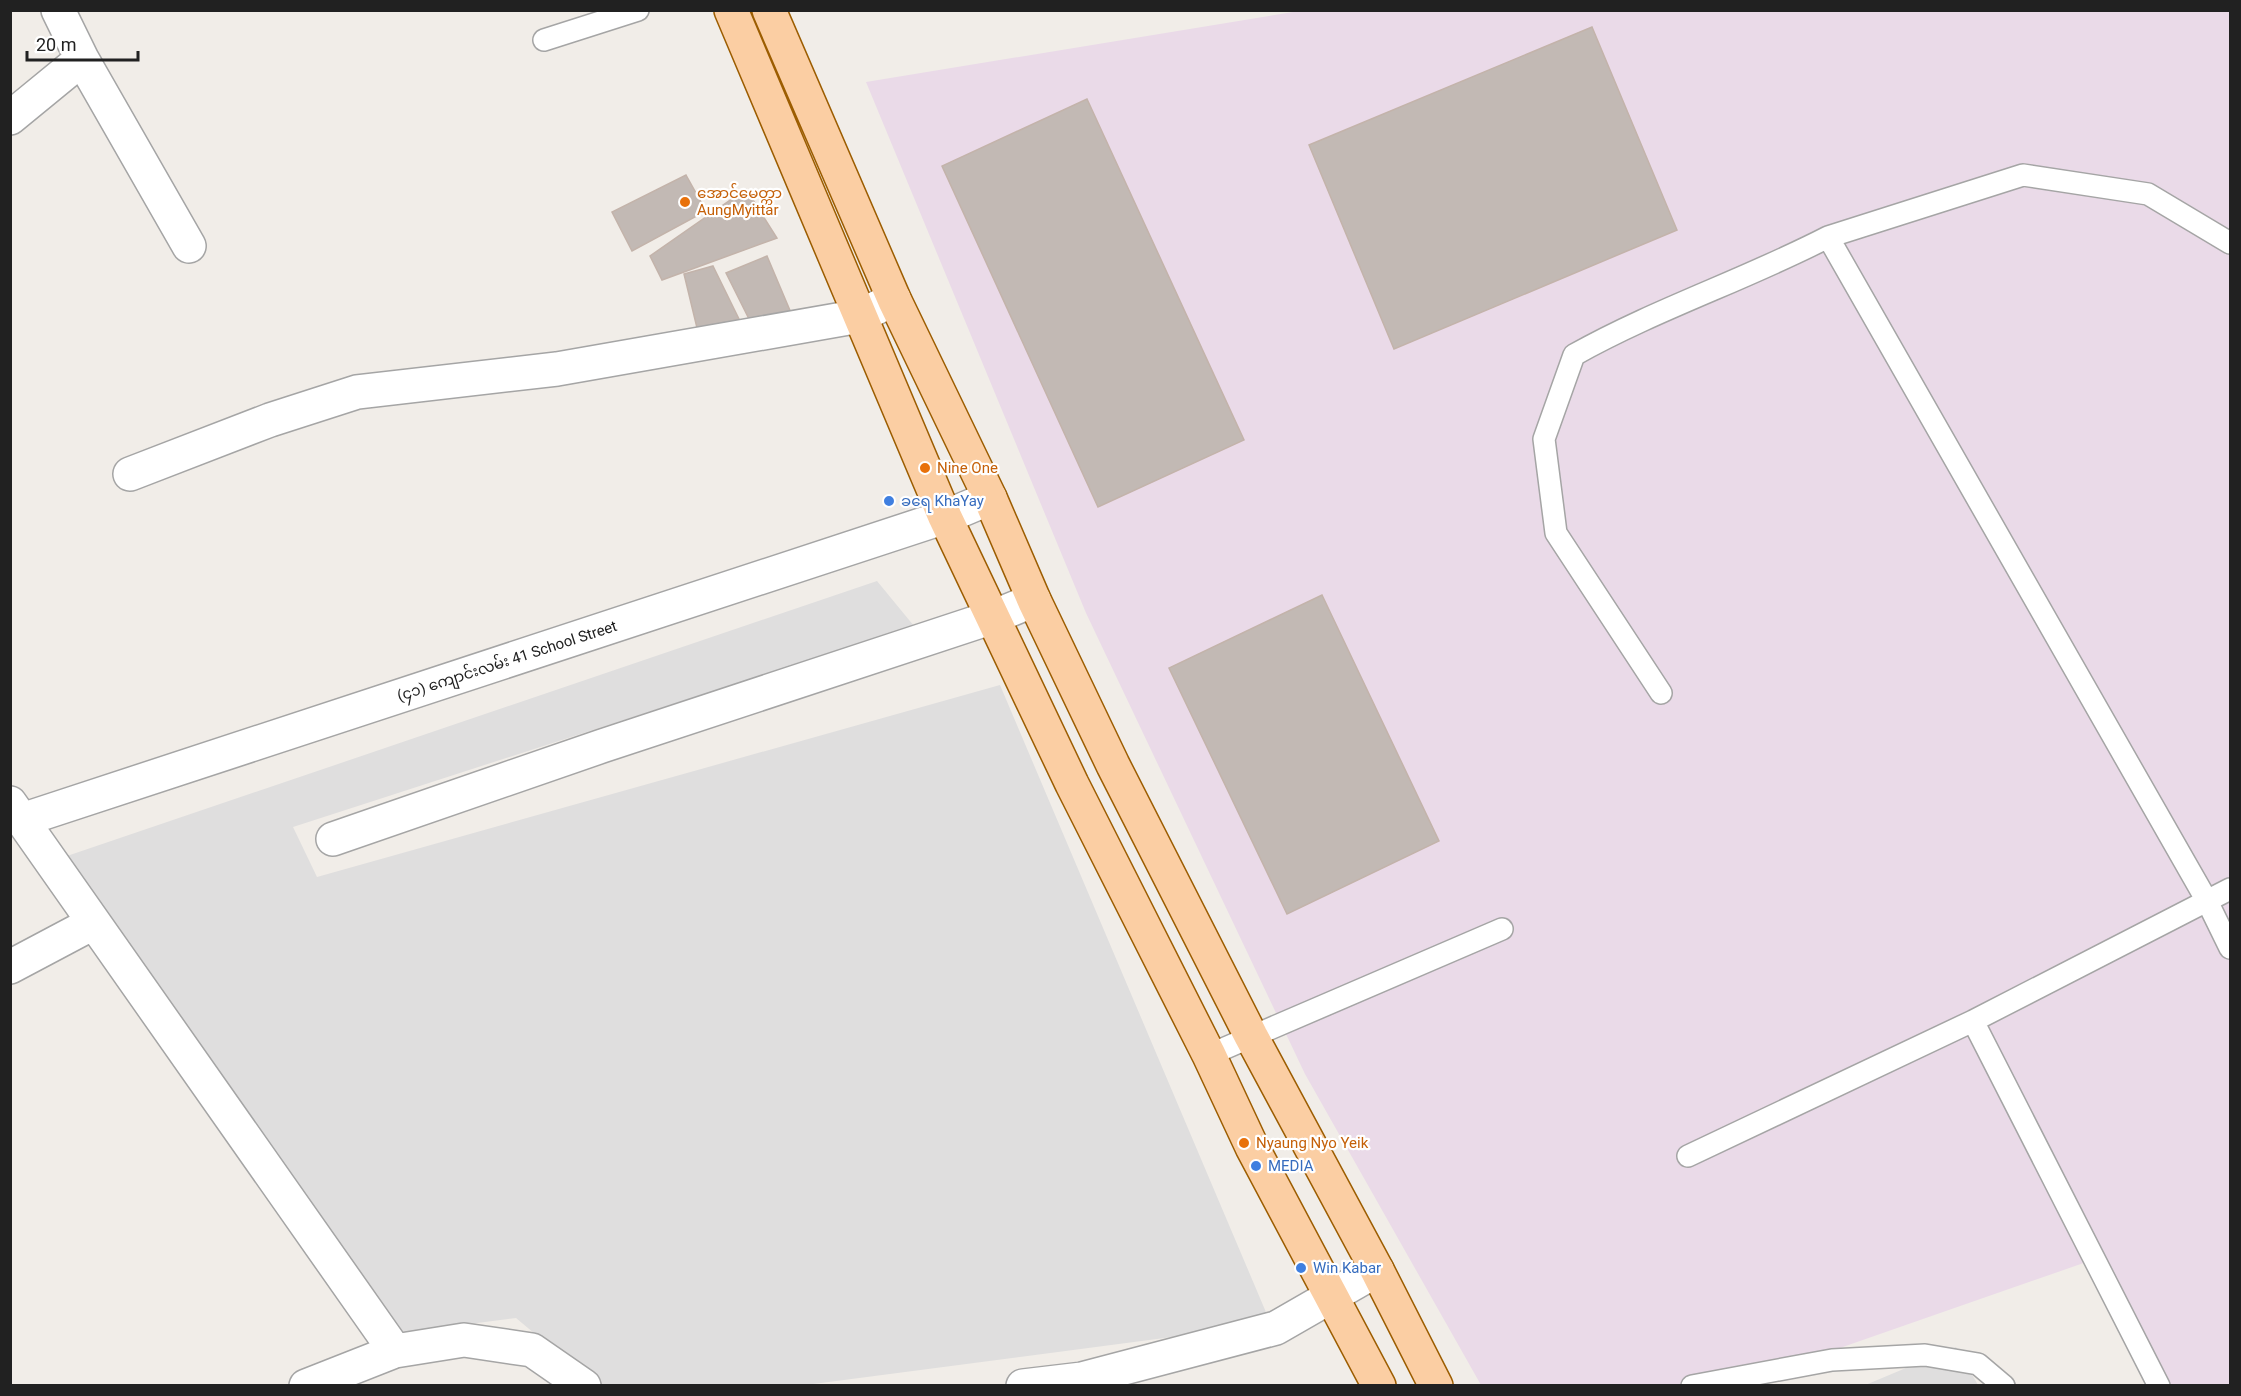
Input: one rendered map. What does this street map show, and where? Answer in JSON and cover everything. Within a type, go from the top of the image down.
[{"type":"main road","points":[[731,10],[945,517],[1072,784],[1209,1055],[1252,1147],[1379,1386]]},
{"type":"main road","points":[[769,10],[894,299],[990,498],[1034,600],[1113,765],[1251,1036],[1377,1270],[1436,1386]]},
{"type":"street","points":[[58,10],[82,59],[189,246]]},
{"type":"street","points":[[10,118],[82,59]]},
{"type":"street","points":[[130,474],[270,420],[357,392],[557,369],[860,316],[894,299]]},
{"type":"street","name":"(၄၁) ကျောင်းလမ်း 41 School Street","points":[[16,811],[945,517],[990,498]]},
{"type":"street","points":[[333,839],[602,746],[993,617],[1034,600]]},
{"type":"street","points":[[16,811],[395,1351]]},
{"type":"street","points":[[10,967],[93,923]]},
{"type":"street","points":[[1023,1386],[1082,1379],[1276,1328],[1377,1270]]},
{"type":"street","points":[[306,1386],[395,1351],[464,1340],[532,1350],[584,1386]]},
{"type":"lane","points":[[544,40],[638,10]]},
{"type":"lane","points":[[1661,693],[1556,533],[1544,439],[1574,355],[1613,333],[1777,264],[1828,237],[2023,175],[2148,194],[2230,243]]},
{"type":"lane","points":[[1828,237],[2207,901],[2230,948]]},
{"type":"lane","points":[[1688,1156],[1972,1021],[2230,889]]},
{"type":"lane","points":[[1209,1055],[1502,929]]},
{"type":"lane","points":[[1972,1021],[2159,1386]]},
{"type":"lane","points":[[1692,1386],[1832,1360],[1925,1355],[1978,1364],[2004,1386]]},
{"type":"shaded area","points":[[1299,11],[2230,11],[2230,1385],[2165,1385],[2098,1258],[1794,1364],[1748,1385],[1481,1385],[1305,1074],[1086,613],[866,82]]},
{"type":"shaded area","points":[[877,581],[914,626],[293,827],[317,877],[1000,685],[1271,1324],[798,1386],[596,1385],[516,1318],[400,1333],[67,856]]},
{"type":"shaded area","points":[[1956,1347],[1978,1385],[1863,1386]]},
{"type":"building","points":[[1592,27],[1677,230],[1394,349],[1309,145]]},
{"type":"building","points":[[1087,99],[1244,440],[1098,507],[942,166]]},
{"type":"building","points":[[686,175],[706,211],[632,251],[612,212]]},
{"type":"building","points":[[746,189],[777,238],[662,280],[650,256]]},
{"type":"building","points":[[767,256],[794,320],[753,327],[726,273]]},
{"type":"building","points":[[713,266],[739,319],[698,332],[684,274]]},
{"type":"building","points":[[1322,595],[1439,841],[1287,914],[1169,668]]},
{"type":"place","name":"အောင်မေတ္တာ AungMyittar","points":[[685,202]]},
{"type":"place","name":"Nine One","points":[[925,468]]},
{"type":"place","name":"ခရေ KhaYay","points":[[889,501]]},
{"type":"place","name":"Nyaung Nyo Yeik","points":[[1244,1143]]},
{"type":"place","name":"MEDIA","points":[[1256,1166]]},
{"type":"place","name":"Win Kabar","points":[[1301,1268]]}]
